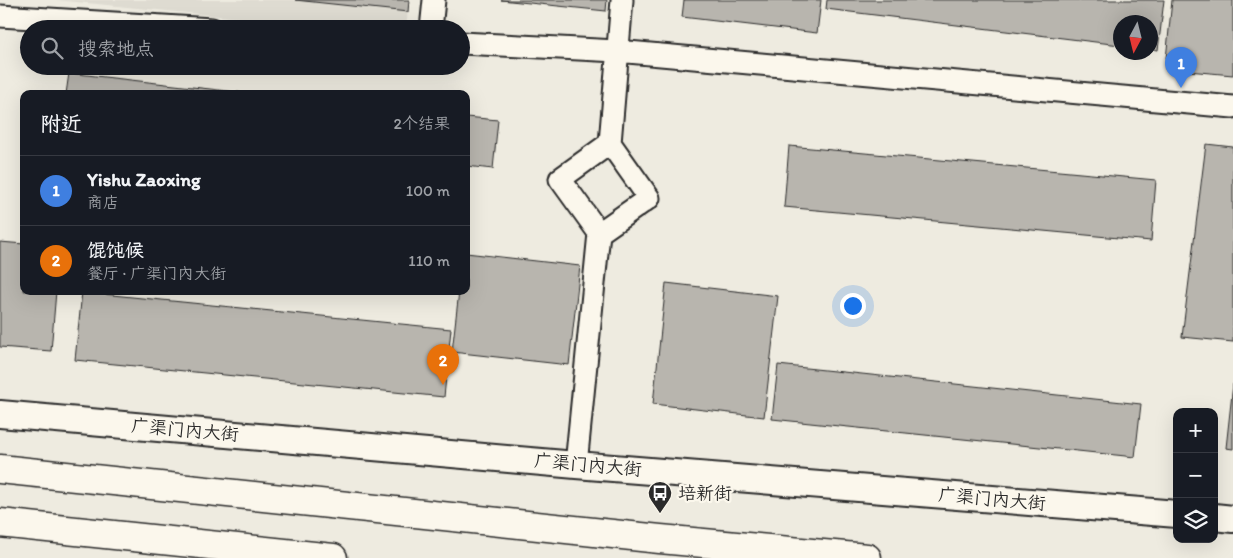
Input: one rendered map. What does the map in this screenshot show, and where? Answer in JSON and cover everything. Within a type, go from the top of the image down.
[{"type":"main road","points":[[0,469],[651,538],[867,558]]},
{"type":"main road","points":[[0,523],[333,558]]},
{"type":"street","points":[[432,20],[434,0]]},
{"type":"street","points":[[599,233],[649,198],[610,143],[622,0]]},
{"type":"street","points":[[0,16],[65,20]]},
{"type":"street","points":[[470,43],[617,51],[1233,107]]},
{"type":"street","points":[[576,465],[599,233],[560,179],[610,143]]},
{"type":"street","name":"广渠门内大街","points":[[0,414],[576,465],[1173,514]]},
{"type":"street","points":[[1218,517],[1233,519]]},
{"type":"shaded area","points":[[56,0],[409,0],[407,20],[259,20]]},
{"type":"building","points":[[295,0],[409,0],[408,12]]},
{"type":"building","points":[[501,0],[607,0],[606,11]]},
{"type":"building","points":[[684,0],[821,0],[817,33],[682,17]]},
{"type":"building","points":[[827,0],[1164,0],[1158,50],[1158,15],[1113,15],[1113,44],[826,9]]},
{"type":"building","points":[[1172,0],[1233,0],[1233,75],[1165,69]]},
{"type":"building","points":[[69,75],[87,75],[219,90],[67,90]]},
{"type":"building","points":[[470,117],[498,120],[493,169],[470,166]]},
{"type":"building","points":[[1206,144],[1233,147],[1233,342],[1182,337]]},
{"type":"building","points":[[789,146],[1156,180],[1151,241],[784,207]]},
{"type":"building","points":[[0,242],[20,244],[20,295],[56,295],[51,351],[0,347]]},
{"type":"building","points":[[470,253],[580,266],[569,365],[452,352],[459,295],[470,295]]},
{"type":"building","points":[[666,283],[778,296],[764,417],[653,404]]},
{"type":"building","points":[[82,295],[112,295],[451,329],[444,397],[75,360]]},
{"type":"building","points":[[778,365],[1141,404],[1135,457],[772,419]]},
{"type":"building","points":[[1233,384],[1233,449],[1226,448]]},
{"type":"place","name":"Yishu Zaoxing","points":[[1181,88]]},
{"type":"place","name":"馄饨候","points":[[443,385]]},
{"type":"place","name":"培新街","points":[[660,514]]}]
